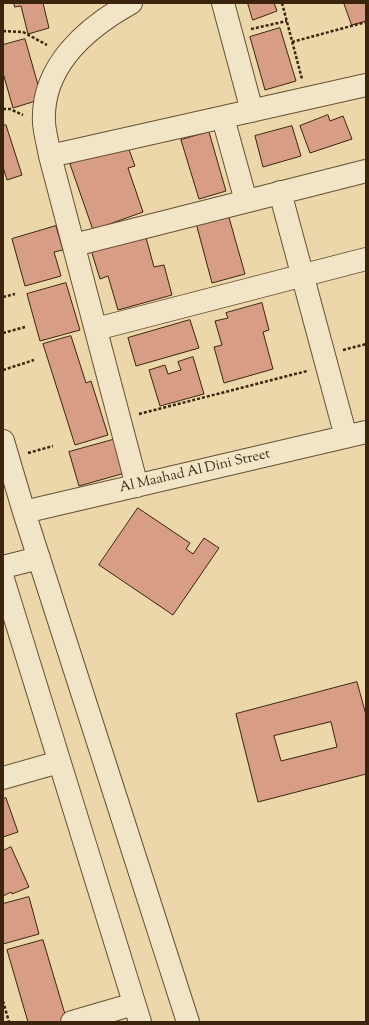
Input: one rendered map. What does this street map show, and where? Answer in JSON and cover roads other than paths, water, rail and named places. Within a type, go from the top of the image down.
[{"type":"street","points":[[223,3],[252,111]]},
{"type":"street","points":[[121,6],[90,30],[66,54],[53,75],[46,98],[44,123],[50,156],[136,486]]},
{"type":"street","points":[[50,156],[366,85]]},
{"type":"street","points":[[223,118],[246,201]]},
{"type":"street","points":[[74,245],[366,171]]},
{"type":"street","points":[[280,192],[327,366],[356,435]]},
{"type":"street","points":[[96,328],[366,259]]},
{"type":"street","name":"Al Maahad Al Dini Street","points":[[24,512],[356,435]]},
{"type":"street","points":[[3,441],[24,512],[188,1022]]},
{"type":"street","points":[[3,567],[39,558]]},
{"type":"street","points":[[3,578],[137,1013],[72,1022]]},
{"type":"street","points":[[3,778],[59,762]]}]
